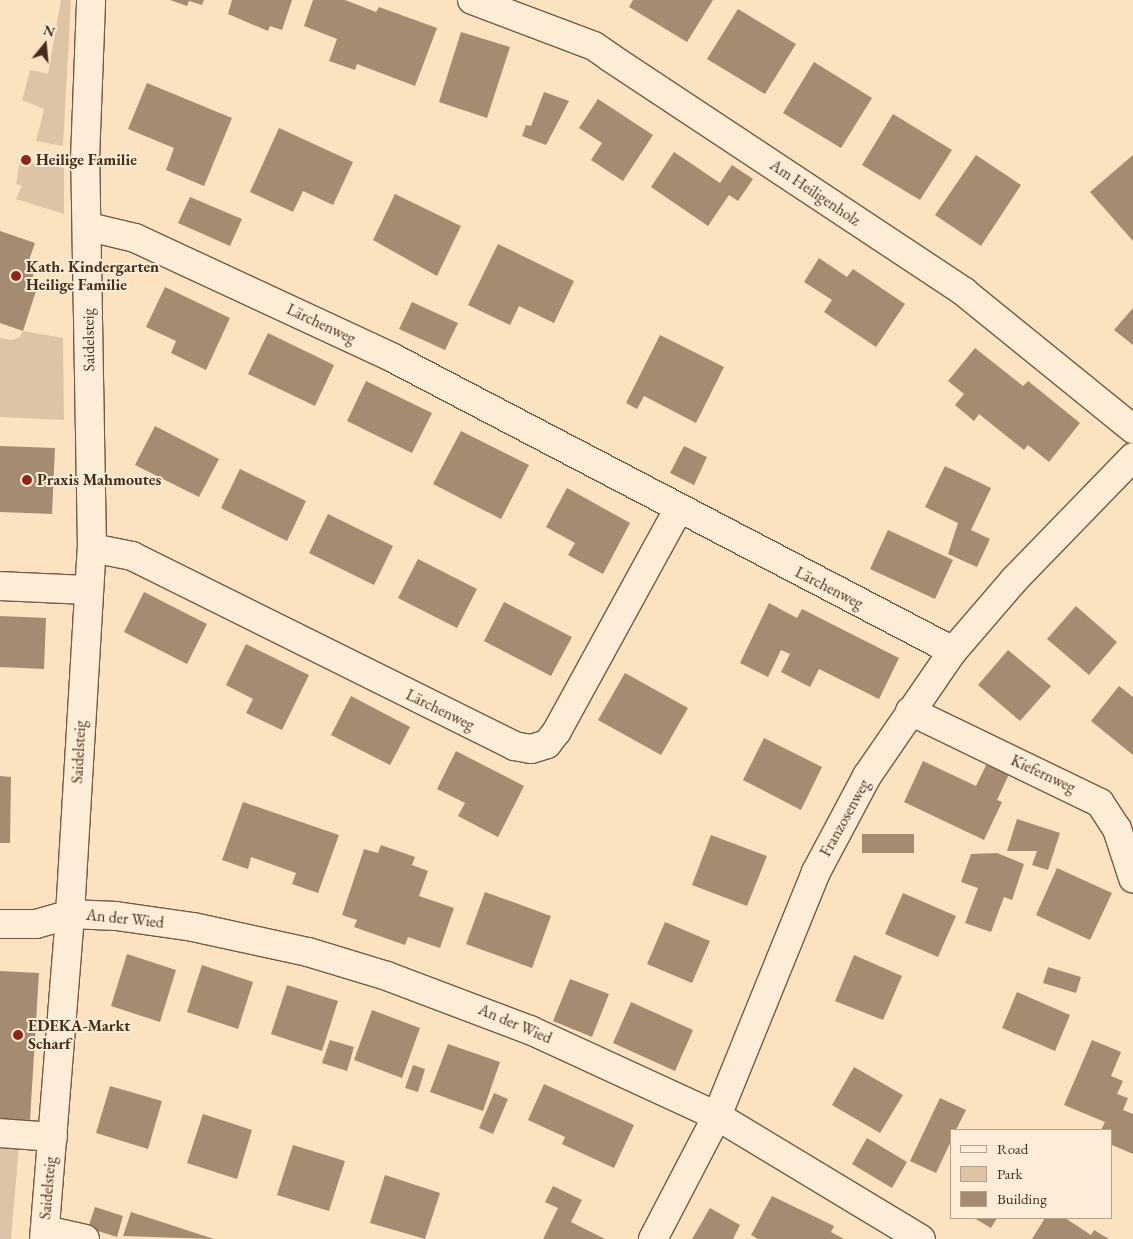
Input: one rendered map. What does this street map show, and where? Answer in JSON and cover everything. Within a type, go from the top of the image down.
[{"type":"street","name":"Saidelsteig","points":[[44,1234],[70,914],[92,548],[89,227],[85,158],[91,0]]},
{"type":"street","name":"Am Heiligenholz","points":[[472,0],[580,41],[611,58],[964,292],[1133,429]]},
{"type":"street","name":"Lärchenweg","points":[[89,227],[135,238],[393,358],[678,510],[953,651]]},
{"type":"street","name":"Franzosenweg","points":[[653,1239],[717,1116],[835,830],[910,711],[953,651],[1014,580],[1133,457]]},
{"type":"street","name":"Lärchenweg","points":[[92,548],[132,556],[514,746],[531,749],[547,744],[557,731],[678,510]]},
{"type":"street","points":[[0,586],[89,590]]},
{"type":"street","name":"Kiefernweg","points":[[910,711],[1100,803],[1117,829],[1133,878]]},
{"type":"street","points":[[0,924],[36,924],[70,914]]},
{"type":"street","name":"An der Wied","points":[[70,914],[193,927],[308,952],[387,976],[530,1030],[717,1116],[921,1239]]},
{"type":"street","name":"Saidelsteig","points":[[0,1133],[53,1137]]},
{"type":"street","points":[[44,1234],[85,1239]]},
{"type":"green space","points":[[61,0],[71,0],[63,146],[36,141],[44,109],[22,100],[30,70],[48,74]]},
{"type":"green space","points":[[21,154],[31,157],[31,163],[64,168],[64,214],[16,199],[22,186],[16,184]]},
{"type":"green space","points":[[23,331],[63,338],[64,420],[0,417],[0,338],[11,340],[20,337]]},
{"type":"green space","points":[[0,1144],[19,1146],[11,1239],[0,1239]]},
{"type":"building","points":[[170,0],[204,0],[202,5],[189,1],[187,6]]},
{"type":"building","points":[[232,0],[292,0],[282,30],[270,26],[268,31],[228,14]]},
{"type":"building","points":[[313,0],[345,0],[376,12],[379,7],[437,28],[415,86],[357,64],[355,70],[329,61],[337,39],[304,26]]},
{"type":"building","points":[[633,0],[713,0],[687,42],[629,7]]},
{"type":"building","points":[[738,9],[796,44],[765,94],[707,59]]},
{"type":"building","points":[[461,32],[510,47],[487,118],[439,102]]},
{"type":"building","points":[[814,62],[872,98],[841,148],[783,113]]},
{"type":"building","points":[[147,83],[232,118],[204,186],[166,170],[174,148],[128,129]]},
{"type":"building","points":[[544,92],[569,101],[546,145],[522,136],[526,125],[531,126]]},
{"type":"building","points":[[598,99],[653,135],[623,181],[591,160],[602,143],[579,128]]},
{"type":"building","points":[[893,114],[952,150],[920,200],[862,165]]},
{"type":"building","points":[[279,128],[353,162],[333,205],[303,191],[293,212],[250,192]]},
{"type":"building","points":[[674,152],[720,183],[732,165],[753,179],[738,201],[729,195],[708,226],[651,187]]},
{"type":"building","points":[[976,155],[1021,185],[981,246],[935,215]]},
{"type":"building","points":[[1133,155],[1133,241],[1090,192]]},
{"type":"building","points":[[395,194],[461,226],[437,276],[373,240]]},
{"type":"building","points":[[190,197],[242,219],[230,246],[178,223]]},
{"type":"building","name":"Kath. Kindergarten Heilige Familie","points":[[0,231],[35,243],[28,263],[36,266],[30,285],[37,288],[23,331],[0,323]]},
{"type":"building","points":[[498,244],[574,281],[554,323],[519,306],[510,325],[468,305]]},
{"type":"building","points":[[819,258],[847,277],[853,269],[905,304],[876,347],[824,312],[832,300],[804,282]]},
{"type":"building","points":[[165,287],[230,318],[206,370],[171,353],[176,341],[146,327]]},
{"type":"building","points":[[412,302],[458,323],[445,350],[399,329]]},
{"type":"building","points":[[1133,308],[1133,345],[1114,330]]},
{"type":"building","points":[[268,333],[334,365],[315,406],[248,374]]},
{"type":"building","points":[[660,335],[724,367],[696,423],[644,396],[637,409],[626,403]]},
{"type":"building","points":[[975,348],[1023,386],[1028,381],[1080,423],[1049,462],[1028,445],[1024,450],[979,414],[974,421],[955,405],[964,394],[948,381]]},
{"type":"building","points":[[366,381],[432,413],[412,453],[347,421]]},
{"type":"building","points":[[155,426],[219,459],[199,497],[135,465]]},
{"type":"building","points":[[461,431],[529,465],[501,519],[433,484]]},
{"type":"building","name":"Praxis Mahmoutes","points":[[0,446],[55,448],[52,514],[0,512]]},
{"type":"building","points":[[684,446],[707,457],[694,485],[670,473]]},
{"type":"building","points":[[945,466],[991,488],[971,530],[990,539],[977,567],[948,554],[958,523],[925,507]]},
{"type":"building","points":[[240,469],[306,501],[287,541],[221,508]]},
{"type":"building","points":[[567,488],[630,523],[603,574],[568,555],[575,543],[546,527]]},
{"type":"building","points":[[328,514],[393,546],[374,585],[309,553]]},
{"type":"building","points":[[888,530],[953,560],[935,599],[870,569]]},
{"type":"building","points":[[418,559],[477,589],[457,628],[398,598]]},
{"type":"building","points":[[144,592],[207,624],[187,664],[124,632]]},
{"type":"building","points":[[504,602],[572,637],[551,676],[484,641]]},
{"type":"building","points":[[769,603],[797,618],[802,609],[899,658],[879,699],[819,669],[810,687],[781,672],[790,654],[781,650],[768,677],[740,663]]},
{"type":"building","points":[[1076,606],[1117,642],[1089,675],[1047,639]]},
{"type":"building","points":[[0,616],[46,618],[44,669],[0,667]]},
{"type":"building","points":[[246,644],[309,675],[282,730],[246,713],[253,699],[226,685]]},
{"type":"building","points":[[1008,650],[1051,686],[1020,721],[978,685]]},
{"type":"building","points":[[625,673],[688,708],[661,755],[598,720]]},
{"type":"building","points":[[1119,686],[1133,697],[1133,755],[1091,721]]},
{"type":"building","points":[[351,696],[410,727],[390,765],[331,735]]},
{"type":"building","points":[[764,738],[822,767],[801,810],[743,780]]},
{"type":"building","points":[[456,751],[524,786],[498,837],[458,816],[465,803],[437,789]]},
{"type":"building","points":[[923,761],[976,786],[988,761],[1010,772],[997,800],[1002,802],[984,840],[904,802]]},
{"type":"building","points":[[0,776],[11,777],[10,843],[0,843]]},
{"type":"building","points":[[243,802],[339,835],[318,893],[292,884],[296,873],[251,857],[248,869],[222,860]]},
{"type":"building","points":[[1017,819],[1060,833],[1048,870],[1032,865],[1037,851],[1007,851]]},
{"type":"building","points":[[862,834],[914,834],[914,853],[862,853]]},
{"type":"building","points":[[711,835],[767,856],[747,906],[692,885]]},
{"type":"building","points":[[381,845],[415,857],[412,865],[428,871],[419,896],[454,908],[440,948],[408,937],[405,945],[354,927],[357,920],[342,915],[364,849],[378,853]]},
{"type":"building","points":[[997,853],[1024,864],[1012,900],[1004,897],[991,932],[965,923],[978,888],[961,882],[971,854]]},
{"type":"building","points":[[1057,868],[1112,893],[1090,940],[1036,915]]},
{"type":"building","points":[[485,892],[551,916],[532,968],[466,944]]},
{"type":"building","points":[[903,893],[956,916],[938,957],[885,934]]},
{"type":"building","points":[[665,922],[710,941],[692,983],[647,964]]},
{"type":"building","points":[[127,954],[176,970],[160,1022],[111,1006]]},
{"type":"building","points":[[854,955],[902,976],[883,1020],[835,1001]]},
{"type":"building","points":[[202,965],[253,982],[238,1029],[187,1012]]},
{"type":"building","points":[[1048,967],[1081,977],[1076,993],[1043,983]]},
{"type":"building","name":"EDEKA-Markt Scharf","points":[[0,971],[39,973],[30,1120],[0,1119]]},
{"type":"building","points":[[570,979],[609,994],[592,1037],[553,1021]]},
{"type":"building","points":[[287,985],[338,1001],[322,1051],[271,1034]]},
{"type":"building","points":[[1017,992],[1070,1015],[1055,1051],[1002,1028]]},
{"type":"building","points":[[631,1002],[693,1030],[675,1071],[613,1043]]},
{"type":"building","points":[[372,1010],[420,1028],[402,1078],[354,1060]]},
{"type":"building","points":[[330,1040],[354,1047],[347,1071],[322,1063]]},
{"type":"building","points":[[1092,1040],[1121,1052],[1111,1076],[1123,1081],[1117,1094],[1128,1098],[1123,1110],[1133,1114],[1133,1154],[1113,1145],[1113,1129],[1102,1129],[1105,1122],[1064,1105]]},
{"type":"building","points":[[448,1044],[500,1062],[483,1111],[430,1092]]},
{"type":"building","points":[[413,1065],[425,1069],[418,1092],[405,1088]]},
{"type":"building","points":[[854,1067],[903,1095],[880,1133],[832,1105]]},
{"type":"building","points":[[544,1084],[634,1125],[614,1168],[562,1144],[565,1137],[528,1120]]},
{"type":"building","points":[[110,1086],[162,1101],[148,1149],[96,1133]]},
{"type":"building","points":[[494,1093],[508,1099],[493,1134],[479,1128]]},
{"type":"building","points":[[940,1098],[966,1110],[956,1129],[950,1129],[950,1143],[936,1173],[910,1161]]},
{"type":"building","points":[[203,1114],[252,1130],[237,1179],[187,1163]]},
{"type":"building","points":[[867,1138],[907,1162],[892,1188],[852,1164]]},
{"type":"building","points":[[293,1145],[345,1161],[329,1211],[277,1195]]},
{"type":"building","points":[[385,1175],[440,1193],[425,1239],[370,1223]]},
{"type":"building","points":[[553,1186],[582,1200],[571,1222],[605,1239],[543,1239],[558,1208],[545,1202]]},
{"type":"building","points":[[772,1196],[834,1226],[831,1232],[844,1239],[758,1239],[751,1235]]},
{"type":"building","points":[[95,1207],[123,1216],[117,1237],[88,1228]]},
{"type":"building","points":[[710,1208],[740,1225],[733,1239],[692,1239]]},
{"type":"building","points":[[131,1212],[214,1239],[123,1236]]},
{"type":"building","points":[[976,1219],[996,1219],[991,1228]]},
{"type":"building","points":[[1044,1219],[1067,1219],[1091,1235],[1094,1230],[1109,1239],[1032,1239]]},
{"type":"place","name":"Heilige Familie","points":[[26,160]]},
{"type":"place","name":"Kath. Kindergarten Heilige Familie","points":[[16,276]]},
{"type":"place","name":"Praxis Mahmoutes","points":[[27,480]]},
{"type":"place","name":"EDEKA-Markt Scharf","points":[[18,1035]]}]
